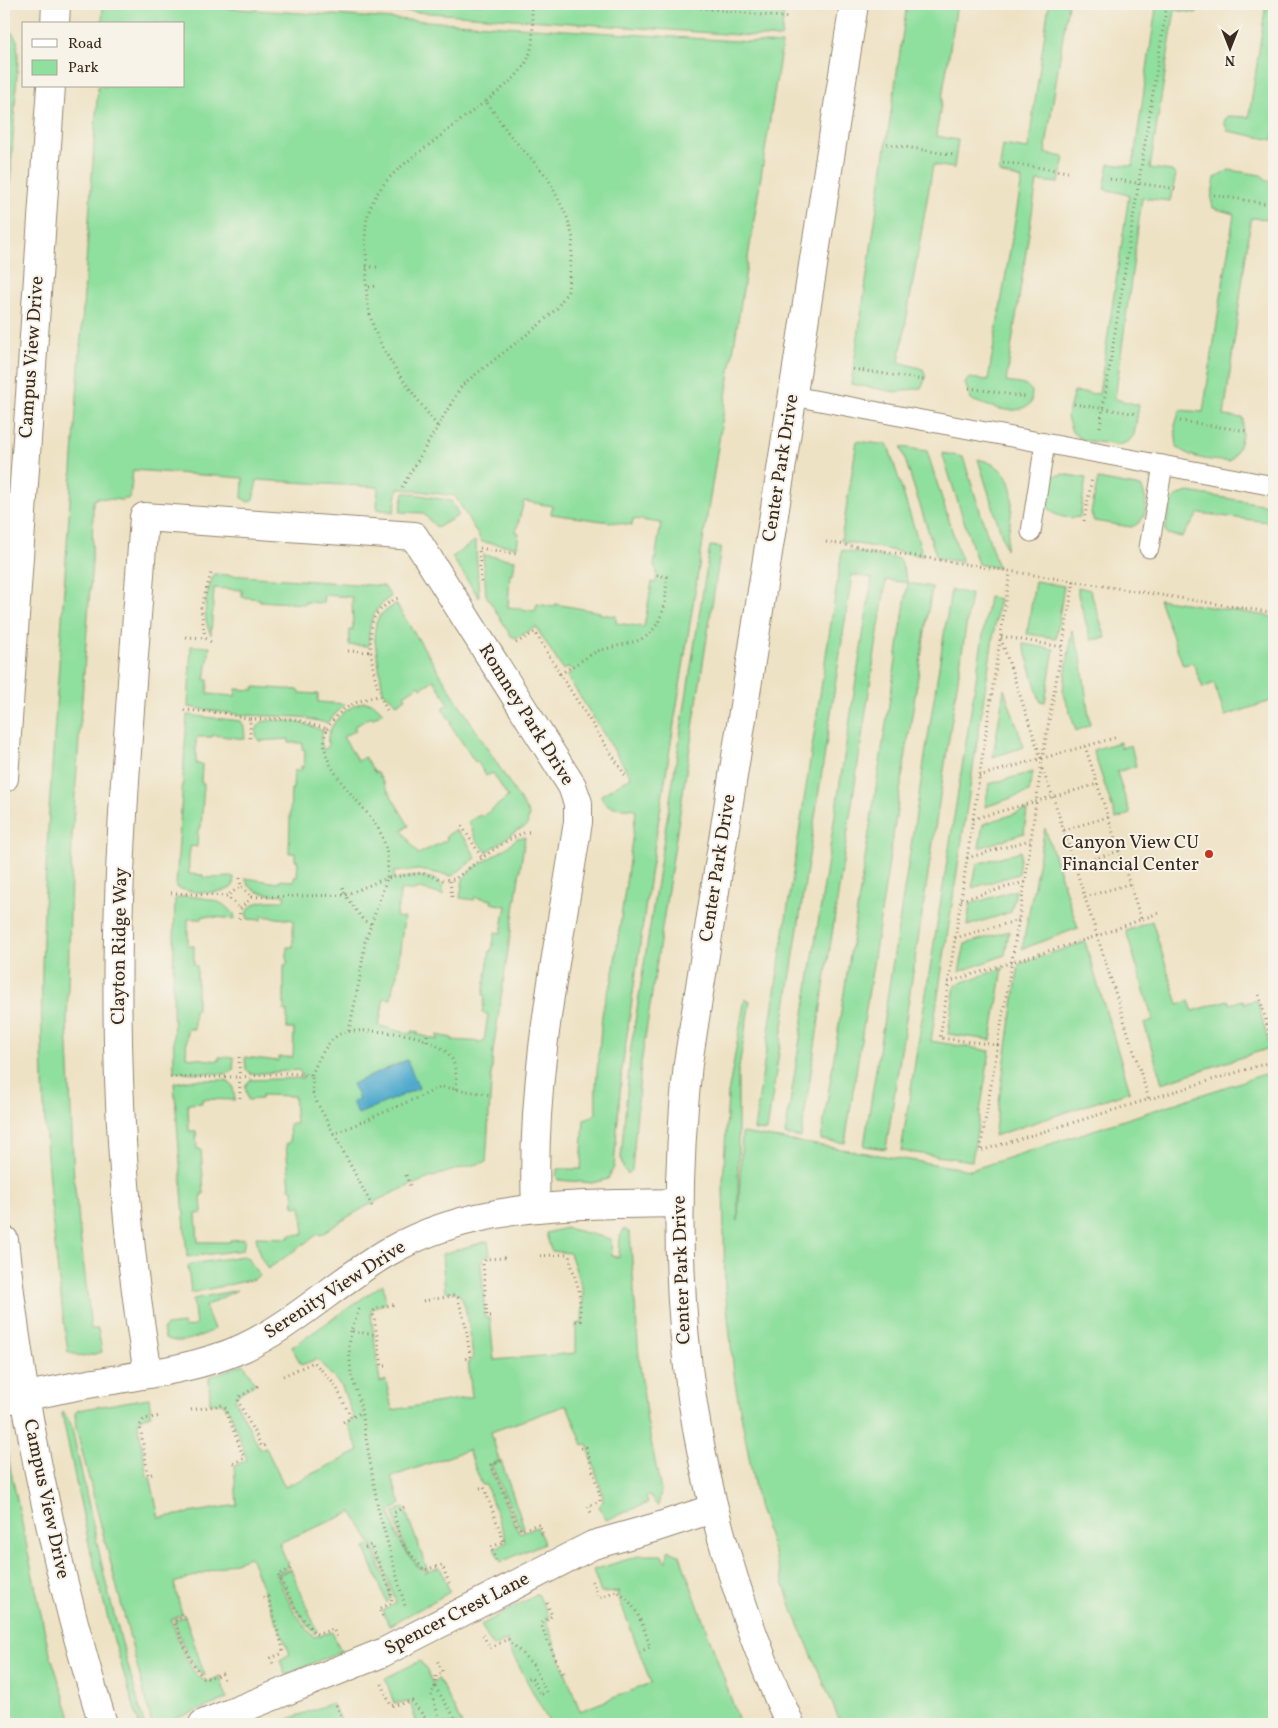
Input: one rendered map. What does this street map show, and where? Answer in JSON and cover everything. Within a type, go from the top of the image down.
[{"type":"street","points":[[55,22],[56,4]]},
{"type":"street","name":"Center Park Drive","points":[[790,1724],[749,1628],[712,1509],[693,1412],[686,1359],[678,1262],[678,1203],[682,1116],[688,1063],[854,4]]},
{"type":"street","name":"Campus View Drive","points":[[4,778],[51,88]]},
{"type":"street","name":"Romney Park Drive","points":[[144,517],[414,536],[572,786],[578,803],[578,822],[540,1070],[535,1182],[536,1208]]},
{"type":"street","name":"Clayton Ridge Way","points":[[144,517],[121,868],[118,1010],[121,1126],[132,1268],[148,1374]]},
{"type":"street","name":"Serenity View Drive","points":[[14,1398],[184,1368],[242,1348],[285,1323],[375,1260],[415,1238],[466,1220],[536,1208],[678,1203]]},
{"type":"street","name":"Campus View Drive","points":[[4,1240],[14,1398],[46,1508],[65,1593],[103,1724]]},
{"type":"street","name":"Spencer Crest Lane","points":[[203,1724],[382,1653],[594,1545],[712,1509]]},
{"type":"lane","points":[[793,396],[1274,486]]},
{"type":"lane","points":[[1031,532],[1045,443]]},
{"type":"lane","points":[[1149,548],[1163,466]]},
{"type":"path","points":[[438,426],[390,359],[379,340],[367,297],[368,287],[364,254],[366,223],[381,188],[407,161],[516,77],[528,60],[534,34],[531,4]]},
{"type":"path","points":[[666,4],[790,18]]},
{"type":"path","points":[[751,4],[751,13]]},
{"type":"path","points":[[1084,522],[1104,409],[1167,4]]},
{"type":"path","points":[[402,487],[462,385],[550,316],[566,296],[570,280],[573,238],[562,206],[548,178],[509,134],[486,101]]},
{"type":"path","points":[[887,144],[954,155]]},
{"type":"path","points":[[1004,162],[1068,172]]},
{"type":"path","points":[[1110,179],[1177,189]]},
{"type":"path","points":[[1214,195],[1274,204]]},
{"type":"path","points":[[366,267],[378,267]]},
{"type":"path","points":[[368,287],[378,286]]},
{"type":"path","points":[[853,369],[924,380]]},
{"type":"path","points":[[969,388],[1026,397]]},
{"type":"path","points":[[1074,404],[1138,414]]},
{"type":"path","points":[[1180,421],[1247,431]]},
{"type":"path","points":[[826,542],[1274,613]]},
{"type":"path","points":[[481,584],[479,548],[516,554]]},
{"type":"path","points":[[205,638],[202,608],[212,570]]},
{"type":"path","points":[[998,1045],[940,1038],[1010,572]]},
{"type":"path","points":[[560,674],[597,650],[644,638],[654,630],[665,605],[667,577],[653,574]]},
{"type":"path","points":[[1074,581],[1042,760],[1025,882],[980,1151],[1274,1061]]},
{"type":"path","points":[[387,710],[379,696],[372,652],[371,628],[375,618],[384,607],[398,598]]},
{"type":"path","points":[[510,640],[516,643],[535,632],[625,775]]},
{"type":"path","points":[[1000,636],[1062,647]]},
{"type":"path","points":[[1000,636],[1042,760]]},
{"type":"path","points":[[186,637],[205,638],[211,642]]},
{"type":"path","points":[[348,650],[372,652]]},
{"type":"path","points":[[349,1031],[365,942],[387,878],[387,861],[384,839],[376,825],[350,795],[336,774],[324,748],[327,729],[337,716],[348,706],[360,700],[379,696]]},
{"type":"path","points":[[184,710],[224,713],[250,719],[294,719],[327,729]]},
{"type":"path","points":[[250,719],[250,740]]},
{"type":"path","points":[[979,776],[1042,760],[1118,737]]},
{"type":"path","points":[[1086,746],[1141,919]]},
{"type":"path","points":[[1041,767],[1053,796],[1149,1099]]},
{"type":"path","points":[[973,818],[1098,784]]},
{"type":"path","points":[[1064,830],[1108,817]]},
{"type":"path","points":[[462,826],[482,858]]},
{"type":"path","points":[[239,919],[240,909],[252,897],[345,895],[387,878],[422,873],[450,881],[455,880],[482,858],[499,849],[516,835],[531,832]]},
{"type":"path","points":[[967,858],[1030,840]]},
{"type":"path","points":[[1075,865],[1119,851]]},
{"type":"path","points":[[240,878],[241,886],[252,897]]},
{"type":"path","points":[[450,881],[452,897]]},
{"type":"path","points":[[961,900],[1025,882]]},
{"type":"path","points":[[1085,897],[1129,884]]},
{"type":"path","points":[[170,893],[227,896],[241,886]]},
{"type":"path","points":[[342,886],[345,895],[363,920],[371,924]]},
{"type":"path","points":[[227,896],[240,909]]},
{"type":"path","points":[[948,982],[1097,936],[1161,912]]},
{"type":"path","points":[[955,938],[1018,920]]},
{"type":"path","points":[[1259,995],[1274,1050]]},
{"type":"path","points":[[372,1206],[313,1095],[312,1075],[328,1046],[338,1035],[349,1031],[398,1034],[420,1038],[443,1049],[450,1057],[455,1066],[456,1089]]},
{"type":"path","points":[[427,1034],[427,1042]]},
{"type":"path","points":[[239,1057],[240,1100]]},
{"type":"path","points":[[170,1077],[239,1077],[285,1073],[312,1075]]},
{"type":"path","points":[[334,1134],[442,1087],[492,1095]]},
{"type":"path","points":[[406,1175],[410,1186]]},
{"type":"path","points":[[540,1256],[566,1254],[569,1257],[580,1300],[580,1321],[572,1322]]},
{"type":"path","points":[[491,1316],[487,1316],[483,1263],[486,1259],[506,1258]]},
{"type":"path","points":[[423,1301],[453,1296],[458,1298],[466,1327],[470,1357],[465,1359]]},
{"type":"path","points":[[358,1304],[359,1312],[351,1331],[350,1365],[362,1412],[378,1508],[398,1572],[406,1611]]},
{"type":"path","points":[[386,1366],[382,1366],[374,1310],[397,1304]]},
{"type":"path","points":[[351,1331],[377,1335]]},
{"type":"path","points":[[283,1376],[314,1362],[340,1392],[351,1418]]},
{"type":"path","points":[[258,1386],[239,1397],[238,1400],[262,1447],[266,1444]]},
{"type":"path","points":[[192,1410],[222,1405],[225,1408],[244,1458],[231,1465]]},
{"type":"path","points":[[343,1422],[362,1412]]},
{"type":"path","points":[[152,1474],[148,1475],[140,1425],[144,1419],[161,1416]]},
{"type":"path","points":[[580,1448],[586,1447],[600,1496],[600,1501],[588,1506],[594,1521]]},
{"type":"path","points":[[501,1462],[491,1465],[514,1520],[521,1530],[539,1524],[545,1540]]},
{"type":"path","points":[[480,1488],[484,1487],[504,1542],[491,1547],[498,1568]]},
{"type":"path","points":[[404,1507],[394,1512],[401,1542],[424,1570],[442,1565],[450,1586]]},
{"type":"path","points":[[365,1548],[371,1545],[391,1592],[392,1603],[379,1609],[385,1623]]},
{"type":"path","points":[[292,1568],[278,1575],[295,1608],[314,1633],[318,1634],[333,1630],[340,1645]]},
{"type":"path","points":[[592,1580],[598,1598],[616,1590],[632,1606],[643,1626],[650,1647],[640,1652]]},
{"type":"path","points":[[263,1598],[268,1597],[284,1649],[281,1654],[271,1658],[274,1666]]},
{"type":"path","points":[[546,1599],[552,1616],[542,1622],[542,1628],[562,1674],[565,1672]]},
{"type":"path","points":[[185,1616],[174,1621],[191,1660],[202,1677],[208,1678],[222,1674],[228,1692]]},
{"type":"path","points":[[482,1633],[490,1648],[508,1639],[534,1666],[546,1692],[541,1695],[531,1677],[526,1680]]},
{"type":"path","points":[[435,1657],[443,1672],[436,1676],[435,1687],[431,1694],[442,1724]]},
{"type":"path","points":[[379,1676],[391,1706],[412,1701],[430,1724]]},
{"type":"path","points":[[435,1687],[459,1724]]},
{"type":"path","points":[[333,1700],[344,1724]]},
{"type":"green space","points":[[103,4],[161,4],[782,44],[650,875],[622,1069],[614,1167],[608,1179],[592,1183],[558,1180],[556,1175],[558,1169],[581,1169],[584,1119],[596,1113],[596,1081],[602,1015],[605,999],[612,982],[636,811],[634,809],[609,805],[602,800],[601,795],[631,777],[567,676],[572,672],[569,667],[563,670],[536,627],[516,638],[511,636],[486,595],[483,555],[515,560],[513,574],[510,573],[508,607],[535,611],[537,604],[555,607],[555,604],[616,616],[616,623],[644,627],[652,582],[656,583],[657,570],[654,566],[661,523],[633,519],[632,525],[551,514],[552,506],[524,501],[516,532],[519,533],[517,547],[482,542],[455,496],[398,488],[394,512],[377,509],[378,487],[257,480],[253,500],[248,502],[242,498],[243,478],[133,470],[130,498],[122,500],[97,498],[93,501],[92,560],[72,837],[67,1022],[74,1180],[91,1329],[98,1329],[102,1352],[83,1357],[68,1352],[58,1276],[45,1123],[42,987],[49,811],[98,88],[185,88],[185,22],[102,22]]},
{"type":"green space","points":[[303,4],[785,4],[781,38]]},
{"type":"green space","points":[[907,4],[957,4],[936,136],[958,140],[954,168],[933,165],[899,362],[923,369],[926,378],[921,388],[896,392],[851,384]]},
{"type":"green space","points":[[1049,4],[1068,4],[1045,153],[1064,157],[1059,183],[1037,181],[1006,382],[1026,385],[1032,391],[1031,403],[1017,410],[1010,410],[994,408],[971,400],[965,383],[969,378],[988,380],[1022,179],[999,173],[1003,145],[1028,149]]},
{"type":"green space","points":[[1137,4],[1202,5],[1196,13],[1175,10],[1150,168],[1172,171],[1176,175],[1170,201],[1142,198],[1115,399],[1139,405],[1134,435],[1128,442],[1118,445],[1082,440],[1072,432],[1067,417],[1074,392],[1099,394],[1129,195],[1104,189],[1109,164],[1133,166],[1156,8]]},
{"type":"green space","points":[[1266,4],[1274,4],[1274,140],[1228,131],[1224,122],[1227,116],[1249,117]]},
{"type":"green space","points":[[4,21],[17,40],[18,59],[4,277]]},
{"type":"green space","points":[[1229,170],[1261,175],[1273,185],[1274,219],[1251,218],[1224,416],[1243,418],[1243,430],[1237,451],[1230,461],[1215,461],[1190,455],[1177,448],[1175,425],[1180,410],[1203,412],[1234,214],[1213,208],[1211,199],[1215,178]]},
{"type":"green space","points":[[857,441],[888,445],[923,556],[841,541]]},
{"type":"green space","points":[[901,447],[927,451],[962,562],[937,558]]},
{"type":"green space","points":[[942,453],[963,457],[998,568],[978,564]]},
{"type":"green space","points":[[978,459],[993,465],[1004,473],[1009,483],[1012,495],[1012,508],[1006,549]]},
{"type":"green space","points":[[1062,474],[1086,478],[1080,517],[1068,518],[1057,515],[1048,507],[1047,496],[1052,477]]},
{"type":"green space","points":[[1098,479],[1141,487],[1146,504],[1144,516],[1137,524],[1131,527],[1094,521],[1091,513]]},
{"type":"green space","points":[[404,492],[451,501],[459,515],[437,528],[423,513],[400,512]]},
{"type":"green space","points":[[1188,492],[1274,506],[1274,523],[1199,513],[1182,537],[1167,534],[1165,530],[1170,506],[1176,496]]},
{"type":"green space","points":[[475,541],[476,546],[479,598],[452,557]]},
{"type":"green space","points":[[710,546],[721,547],[641,1064],[632,1170],[628,1174],[623,1168],[621,1158],[631,1047]]},
{"type":"green space","points":[[842,550],[900,559],[908,583],[886,580],[801,1138],[785,1135],[872,578],[852,575],[767,1131],[754,1130]]},
{"type":"green space","points":[[214,574],[384,586],[391,597],[379,606],[372,618],[369,631],[369,646],[349,645],[350,630],[353,630],[352,597],[324,595],[323,603],[305,602],[305,604],[260,601],[260,599],[242,597],[242,590],[214,588],[211,635],[205,612]]},
{"type":"green space","points":[[1035,581],[1064,586],[1056,638],[1027,634]]},
{"type":"green space","points":[[908,583],[932,587],[845,1143],[821,1140]]},
{"type":"green space","points":[[1078,587],[1090,590],[1106,638],[1091,640],[1078,595]]},
{"type":"green space","points":[[951,590],[971,594],[886,1149],[864,1146]]},
{"type":"green space","points":[[989,597],[999,599],[931,1041],[990,1051],[972,1161],[901,1151]]},
{"type":"green space","points":[[1159,599],[1274,617],[1274,700],[1225,716],[1214,683],[1203,688],[1193,663],[1183,665]]},
{"type":"green space","points":[[396,604],[529,814],[527,826],[516,831],[487,852],[476,840],[469,821],[480,815],[482,817],[508,797],[493,773],[486,776],[450,724],[452,723],[442,708],[449,704],[434,680],[421,688],[419,685],[404,695],[406,698],[397,704],[383,692],[374,635],[376,623],[380,615]]},
{"type":"green space","points":[[1072,630],[1081,657],[1090,725],[1076,731],[1063,691]]},
{"type":"green space","points":[[1023,644],[1054,649],[1045,702],[1040,701]]},
{"type":"green space","points":[[191,646],[210,647],[205,680],[208,680],[208,694],[235,696],[236,689],[254,690],[254,687],[299,690],[300,693],[318,694],[318,702],[345,704],[327,723],[300,717],[242,715],[188,707]]},
{"type":"green space","points":[[1004,689],[1024,747],[993,757]]},
{"type":"green space","points":[[364,702],[373,703],[383,712],[372,719],[370,717],[354,727],[356,730],[343,737],[358,761],[365,757],[375,773],[377,772],[409,826],[402,830],[418,854],[447,840],[446,836],[455,830],[466,840],[476,858],[452,876],[419,870],[394,872],[394,880],[408,877],[433,879],[443,887],[443,895],[416,888],[415,891],[401,889],[396,917],[404,918],[396,981],[394,981],[391,999],[384,998],[379,1026],[411,1034],[412,1031],[419,1032],[416,1034],[438,1040],[437,1035],[452,1038],[452,1040],[484,1042],[488,1014],[482,1013],[485,996],[483,995],[490,950],[492,950],[495,932],[501,933],[506,906],[491,903],[492,900],[475,897],[474,900],[460,898],[463,879],[471,870],[506,848],[517,838],[525,837],[493,1051],[486,1162],[420,1181],[380,1199],[321,1235],[318,1234],[268,1269],[260,1256],[256,1237],[289,1238],[289,1235],[304,1234],[301,1206],[294,1207],[293,1189],[290,1189],[286,1143],[290,1143],[289,1124],[296,1124],[294,1096],[262,1095],[261,1099],[248,1100],[245,1086],[250,1080],[303,1078],[299,1070],[251,1074],[246,1069],[245,1057],[278,1061],[278,1057],[293,1057],[294,1029],[287,1029],[287,1011],[284,1011],[284,965],[287,965],[287,947],[293,947],[293,920],[262,916],[261,920],[248,919],[246,913],[249,908],[257,903],[283,901],[285,895],[256,891],[248,884],[245,878],[279,883],[279,880],[294,881],[294,877],[297,877],[298,861],[295,860],[295,853],[289,853],[291,789],[293,789],[294,771],[301,771],[301,766],[304,767],[305,750],[302,749],[303,743],[289,743],[289,739],[259,741],[256,731],[262,722],[277,720],[309,726],[323,731],[321,740],[323,750],[328,747],[329,732],[338,719],[350,708]]},
{"type":"green space","points":[[187,715],[241,721],[244,727],[245,739],[213,735],[212,737],[198,737],[196,739],[196,764],[202,764],[201,783],[204,783],[201,828],[198,829],[197,847],[191,846],[190,849],[189,874],[203,875],[203,878],[234,877],[233,886],[222,891],[197,892],[176,887]]},
{"type":"green space","points":[[1120,742],[1121,748],[1131,745],[1136,766],[1117,772],[1130,814],[1116,819],[1093,750]]},
{"type":"green space","points":[[1033,772],[1029,792],[985,807],[989,784]]},
{"type":"green space","points":[[1027,810],[1024,833],[979,848],[983,824]]},
{"type":"green space","points":[[1045,828],[1078,928],[1022,949]]},
{"type":"green space","points":[[1021,851],[1018,874],[972,888],[977,864]]},
{"type":"green space","points":[[1016,890],[1011,912],[967,926],[970,904]]},
{"type":"green space","points":[[185,896],[205,898],[218,902],[234,914],[235,919],[203,916],[202,919],[188,919],[188,946],[194,946],[194,965],[197,966],[197,1010],[194,1010],[194,1029],[187,1029],[186,1057],[219,1061],[219,1057],[234,1057],[233,1071],[227,1074],[174,1072],[173,985],[175,899]]},
{"type":"green space","points":[[1152,921],[1178,1004],[1189,1001],[1193,1011],[1228,1000],[1230,1004],[1243,1000],[1244,1003],[1257,1000],[1270,1048],[1162,1083],[1144,1023],[1153,1020],[1126,931]]},
{"type":"green space","points":[[1009,931],[1005,955],[959,972],[965,944]]},
{"type":"green space","points":[[1085,942],[1130,1091],[994,1136],[1019,964]]},
{"type":"green space","points":[[1003,968],[991,1040],[948,1034],[955,985]]},
{"type":"green space","points":[[745,998],[750,1001],[738,1073],[738,1221],[742,1133],[971,1170],[1274,1071],[1274,1724],[841,1724],[791,1606],[758,1505],[735,1383],[725,1288],[723,1183],[728,1094]]},
{"type":"green space","points":[[189,1080],[226,1080],[233,1086],[235,1100],[202,1099],[202,1103],[188,1104],[189,1131],[196,1131],[197,1149],[201,1149],[204,1194],[201,1194],[202,1213],[196,1214],[198,1242],[230,1242],[230,1240],[245,1239],[243,1250],[187,1257],[174,1083]]},
{"type":"green space","points":[[566,1228],[611,1239],[612,1255],[619,1258],[620,1237],[624,1229],[630,1233],[639,1357],[647,1421],[661,1491],[658,1507],[649,1494],[646,1497],[648,1503],[606,1520],[599,1506],[603,1502],[602,1492],[587,1444],[583,1445],[567,1405],[491,1432],[499,1460],[489,1466],[519,1533],[537,1527],[544,1543],[501,1562],[494,1549],[507,1542],[486,1485],[482,1485],[468,1450],[391,1477],[401,1504],[390,1512],[402,1545],[424,1573],[440,1567],[450,1592],[389,1626],[383,1611],[396,1603],[377,1555],[352,1512],[279,1543],[289,1567],[276,1575],[293,1610],[313,1637],[332,1632],[341,1651],[285,1675],[280,1660],[290,1654],[250,1557],[174,1583],[182,1614],[171,1620],[185,1656],[194,1672],[208,1682],[220,1676],[227,1699],[162,1724],[152,1724],[76,1428],[75,1413],[78,1410],[149,1398],[151,1415],[141,1418],[138,1423],[147,1477],[150,1476],[159,1518],[237,1505],[234,1466],[247,1460],[230,1412],[222,1403],[210,1403],[209,1377],[244,1364],[255,1384],[238,1394],[235,1400],[260,1449],[266,1448],[285,1487],[359,1451],[347,1423],[354,1419],[342,1387],[317,1359],[301,1365],[292,1347],[383,1284],[386,1303],[372,1308],[371,1315],[380,1382],[386,1380],[392,1410],[472,1397],[468,1362],[473,1358],[467,1316],[460,1296],[453,1292],[445,1291],[442,1254],[488,1241],[490,1255],[484,1258],[481,1263],[485,1318],[490,1318],[494,1360],[576,1353],[576,1324],[582,1323],[583,1291],[570,1253],[551,1251],[546,1233]]},
{"type":"green space","points":[[243,1256],[248,1258],[259,1275],[255,1279],[191,1293],[188,1266]]},
{"type":"green space","points":[[237,1290],[205,1306],[214,1329],[212,1331],[183,1341],[165,1338],[163,1330],[166,1326],[183,1324],[185,1328],[196,1325],[193,1299]]},
{"type":"green space","points":[[63,1412],[71,1424],[107,1588],[144,1724],[139,1724],[112,1634],[90,1549]]},
{"type":"green space","points":[[4,1438],[48,1647],[73,1724],[4,1724],[4,1717],[8,1715],[4,1705]]},
{"type":"green space","points":[[501,1461],[524,1527],[521,1530],[491,1465]]},
{"type":"green space","points":[[404,1507],[428,1571],[415,1563],[401,1538],[394,1513]]},
{"type":"green space","points":[[371,1545],[390,1590],[391,1599],[387,1603],[365,1548]]},
{"type":"green space","points":[[670,1550],[680,1555],[740,1724],[550,1724],[506,1642],[508,1640],[493,1647],[481,1625],[538,1594],[550,1619],[546,1621],[580,1711],[651,1683],[617,1593],[619,1592],[601,1593],[593,1570],[642,1555],[662,1555],[664,1561],[667,1561],[668,1551]]},
{"type":"green space","points":[[291,1569],[317,1631],[314,1633],[295,1608],[278,1575]]},
{"type":"green space","points":[[185,1616],[205,1676],[199,1672],[190,1659],[174,1621]]},
{"type":"green space","points":[[420,1661],[427,1670],[432,1683],[438,1678],[462,1724],[417,1724],[410,1702],[394,1703],[385,1678]]},
{"type":"green space","points":[[332,1703],[342,1724],[284,1724],[283,1721]]},
{"type":"water","points":[[407,1060],[419,1088],[358,1114],[352,1102],[359,1099],[352,1084]]},
{"type":"place","name":"Canyon View CU Financial Center","points":[[1209,854]]}]
